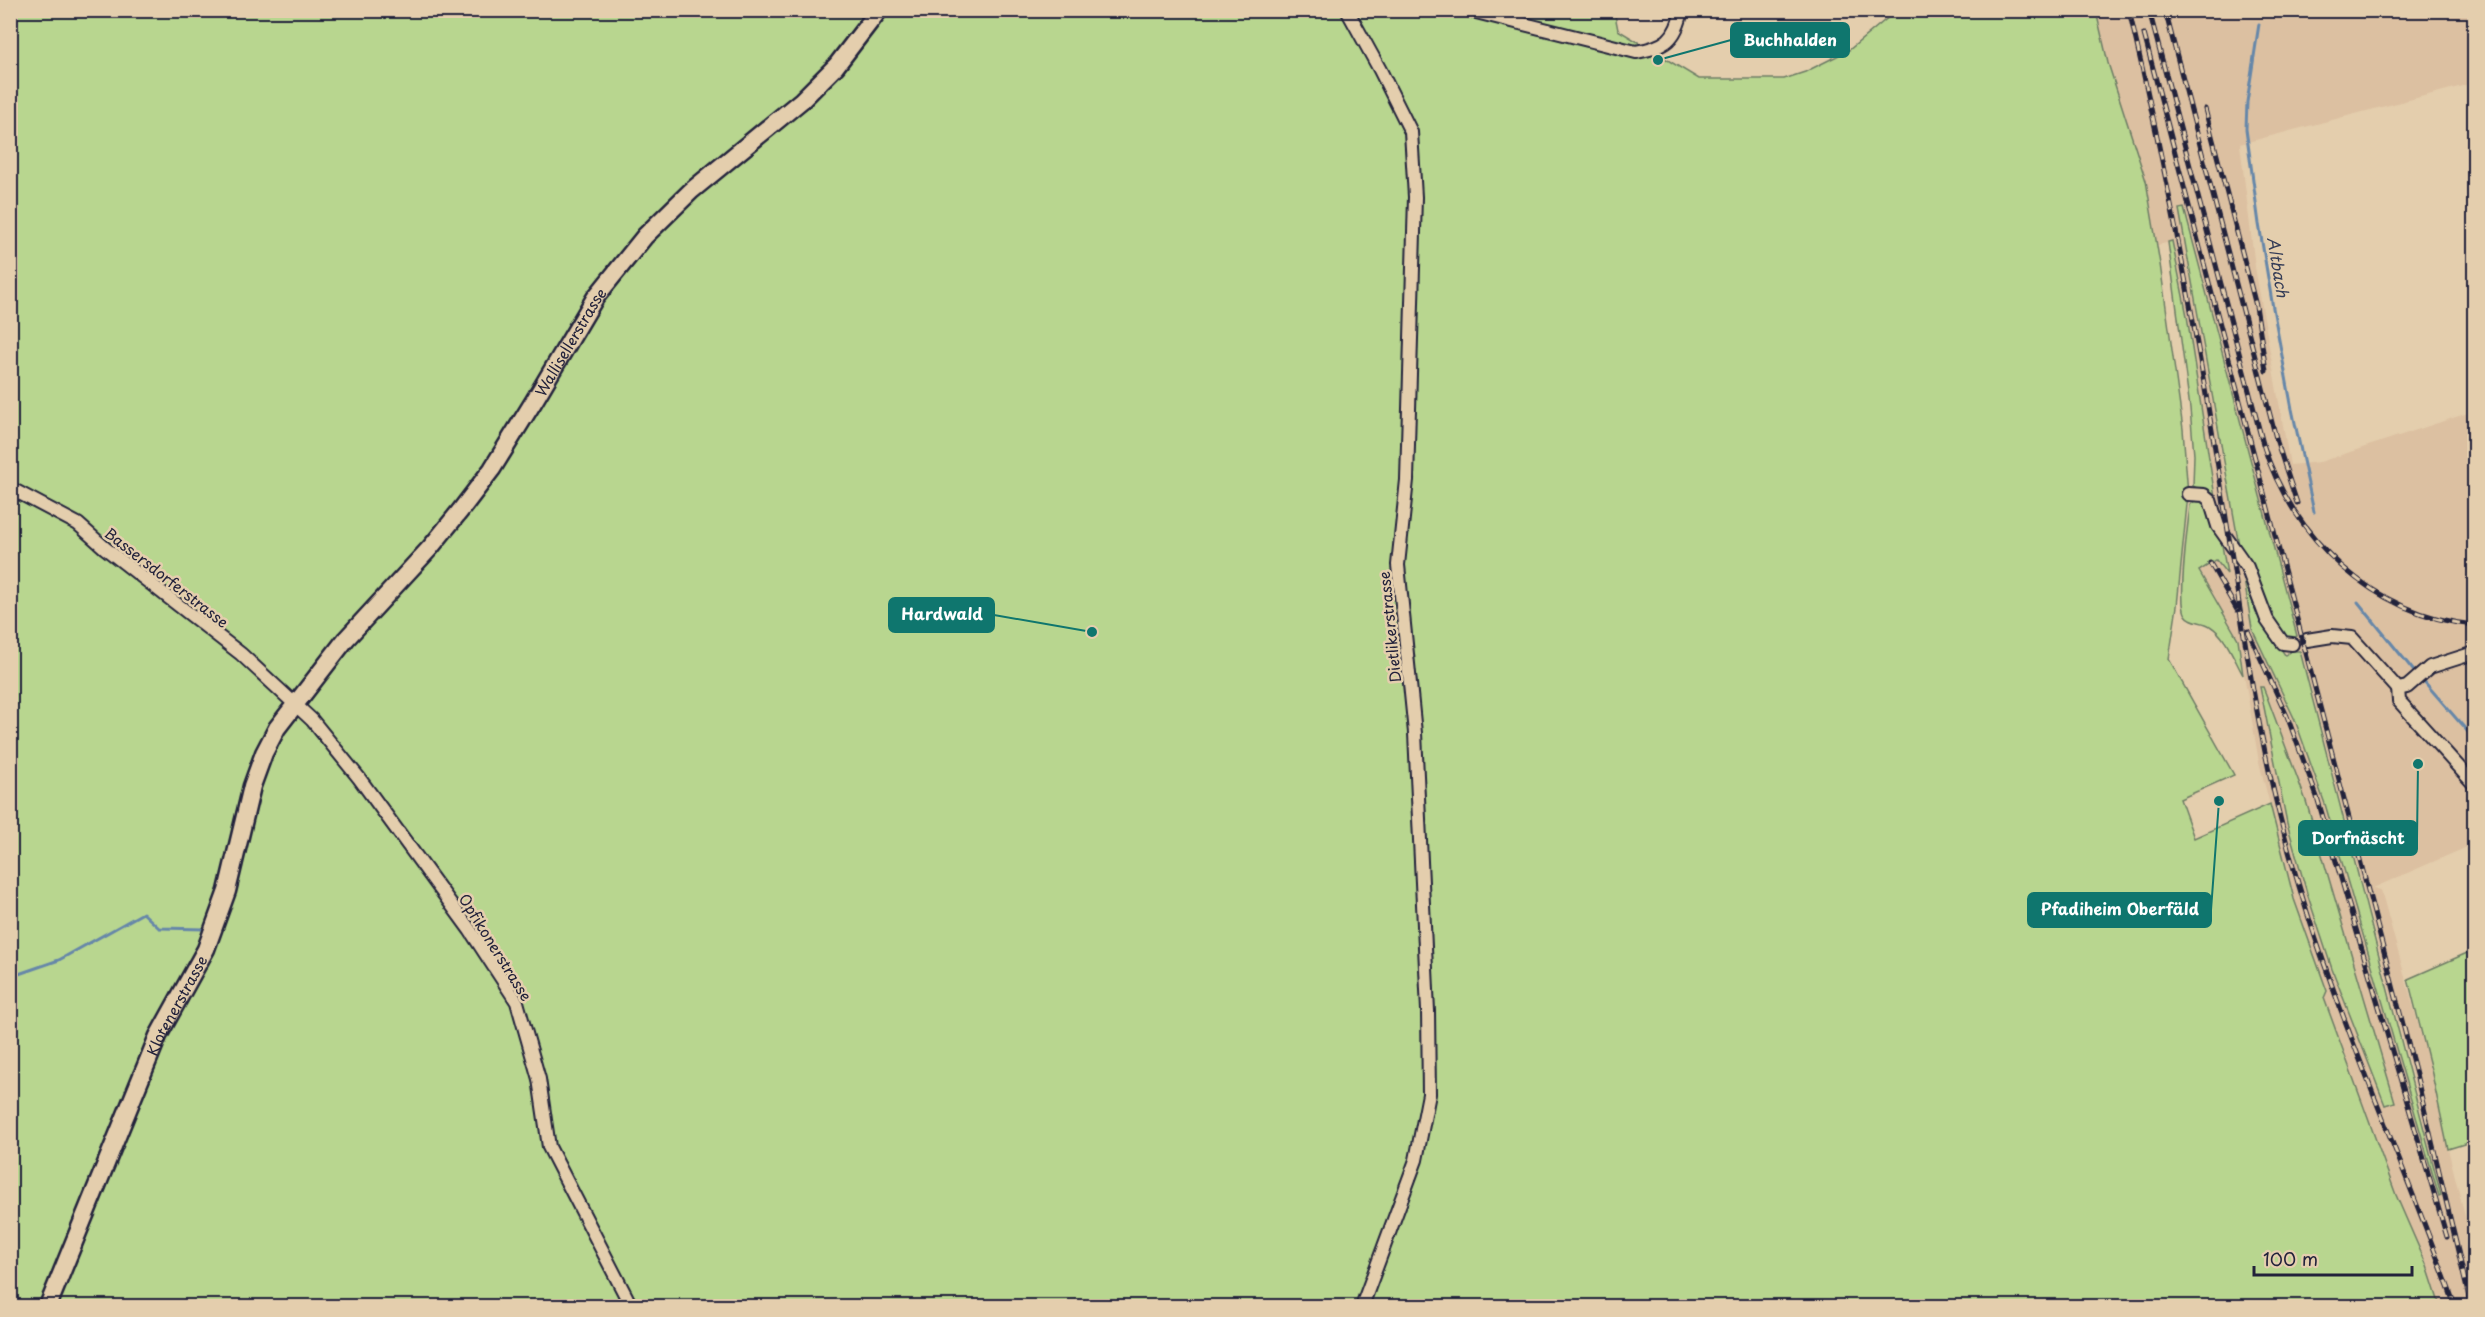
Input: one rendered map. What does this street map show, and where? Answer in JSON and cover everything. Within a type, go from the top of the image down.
[{"type":"street","name":"Wallisellerstrasse","points":[[296,704],[346,639],[430,548],[466,503],[492,468],[595,298],[645,236],[691,191],[802,100],[836,66],[879,10]]},
{"type":"street","name":"Dietlikerstrasse","points":[[1347,10],[1411,132],[1414,187],[1407,480],[1398,566],[1415,733],[1428,1011],[1429,1094],[1416,1160],[1362,1306]]},
{"type":"street","points":[[1468,10],[1636,52],[1656,48],[1672,38],[1679,25],[1682,10]]},
{"type":"street","name":"Bassersdorferstrasse","points":[[10,488],[78,524],[105,548],[241,654],[296,704]]},
{"type":"street","points":[[2188,494],[2204,495],[2210,501],[2218,526],[2248,570],[2269,625],[2283,643],[2292,644]]},
{"type":"street","points":[[2307,640],[2332,636],[2352,638],[2398,689],[2399,701],[2475,784]]},
{"type":"street","points":[[2398,689],[2407,687],[2426,670],[2475,653]]},
{"type":"street","name":"Klotenerstrasse","points":[[48,1306],[158,1036],[206,949],[227,891],[252,786],[264,753],[277,729],[296,704]]},
{"type":"street","name":"Opfikonerstrasse","points":[[296,704],[312,720],[366,787],[470,930],[517,1002],[539,1079],[549,1148],[631,1306]]},
{"type":"shaded area","points":[[2096,11],[2474,11],[2474,83],[2240,144],[2255,267],[2290,465],[2320,462],[2474,411],[2474,844],[2373,888],[2381,890],[2432,1074],[2474,1252],[2474,1306],[2440,1306],[2427,1266],[2396,1195],[2324,998],[2327,991],[2294,899],[2259,762],[2238,639],[2199,571],[2216,560],[2227,572],[2205,426],[2172,242],[2157,245],[2146,181],[2108,63]],"holes":[[[2179,210],[2197,256],[2206,288],[2297,635],[2290,638],[2294,653],[2300,651],[2305,667],[2419,1102],[2440,1196],[2325,804],[2295,720],[2252,629],[2229,484],[2226,483]],[[2263,687],[2306,801],[2395,1102],[2384,1105],[2325,948],[2287,823],[2263,701],[2261,688]]]},
{"type":"green space","points":[[1614,10],[1618,30],[1699,79],[1784,79],[1805,72],[1849,50],[1896,11],[2096,11],[2108,63],[2146,181],[2183,429],[2188,494],[2177,606],[2169,659],[2234,775],[2180,799],[2194,838],[2270,804],[2294,899],[2327,991],[2324,998],[2396,1195],[2427,1266],[2440,1306],[11,1306],[10,11]]},
{"type":"green space","points":[[2184,208],[2297,636],[2287,640],[2272,624],[2240,551],[2179,209]]},
{"type":"green space","points":[[2172,241],[2187,316],[2215,497],[2193,486],[2194,455],[2190,408],[2168,242]]},
{"type":"green space","points":[[2197,499],[2201,499],[2206,504],[2210,520],[2221,539],[2227,574],[2216,560],[2199,571],[2238,639],[2243,675],[2229,648],[2216,630],[2207,624],[2188,618],[2184,608],[2184,563],[2190,505]]},
{"type":"green space","points":[[2242,567],[2263,622],[2285,655],[2291,651],[2300,651],[2441,1195],[2439,1196],[2325,804],[2295,720],[2252,629]]},
{"type":"green space","points":[[2260,687],[2263,687],[2306,801],[2395,1102],[2385,1105],[2332,969],[2307,893],[2287,823]]},
{"type":"green space","points":[[2474,950],[2474,1141],[2448,1149],[2408,979]]},
{"type":"waterway","name":"Altbach","points":[[2259,24],[2247,102],[2246,129],[2273,308],[2314,512]]},
{"type":"waterway","name":"Altbach","points":[[2358,602],[2417,675]]},
{"type":"waterway","name":"Altbach","points":[[2422,679],[2474,739]]},
{"type":"waterway","points":[[10,977],[59,960],[143,913],[159,928],[205,929]]},
{"type":"railway","points":[[2129,10],[2167,183],[2189,299],[2239,606],[2271,782],[2299,887],[2340,1008],[2455,1306]]},
{"type":"railway","points":[[2149,10],[2263,444],[2276,478],[2294,511],[2316,540],[2342,566],[2371,589],[2403,606],[2437,618],[2474,625]]},
{"type":"railway","points":[[2165,10],[2277,442],[2297,503]]},
{"type":"railway","points":[[2144,34],[2416,1074],[2471,1306]]},
{"type":"railway","points":[[2205,109],[2256,306],[2266,371]]},
{"type":"railway","points":[[2210,563],[2237,610]]},
{"type":"railway","points":[[2248,631],[2287,716],[2317,797],[2447,1237]]},
{"type":"place","name":"Buchhalden","points":[[1658,60]]},
{"type":"place","name":"Hardwald","points":[[1092,632]]},
{"type":"place","name":"Dorfnäscht","points":[[2418,764]]},
{"type":"place","name":"Pfadiheim Oberfäld","points":[[2219,801]]}]
